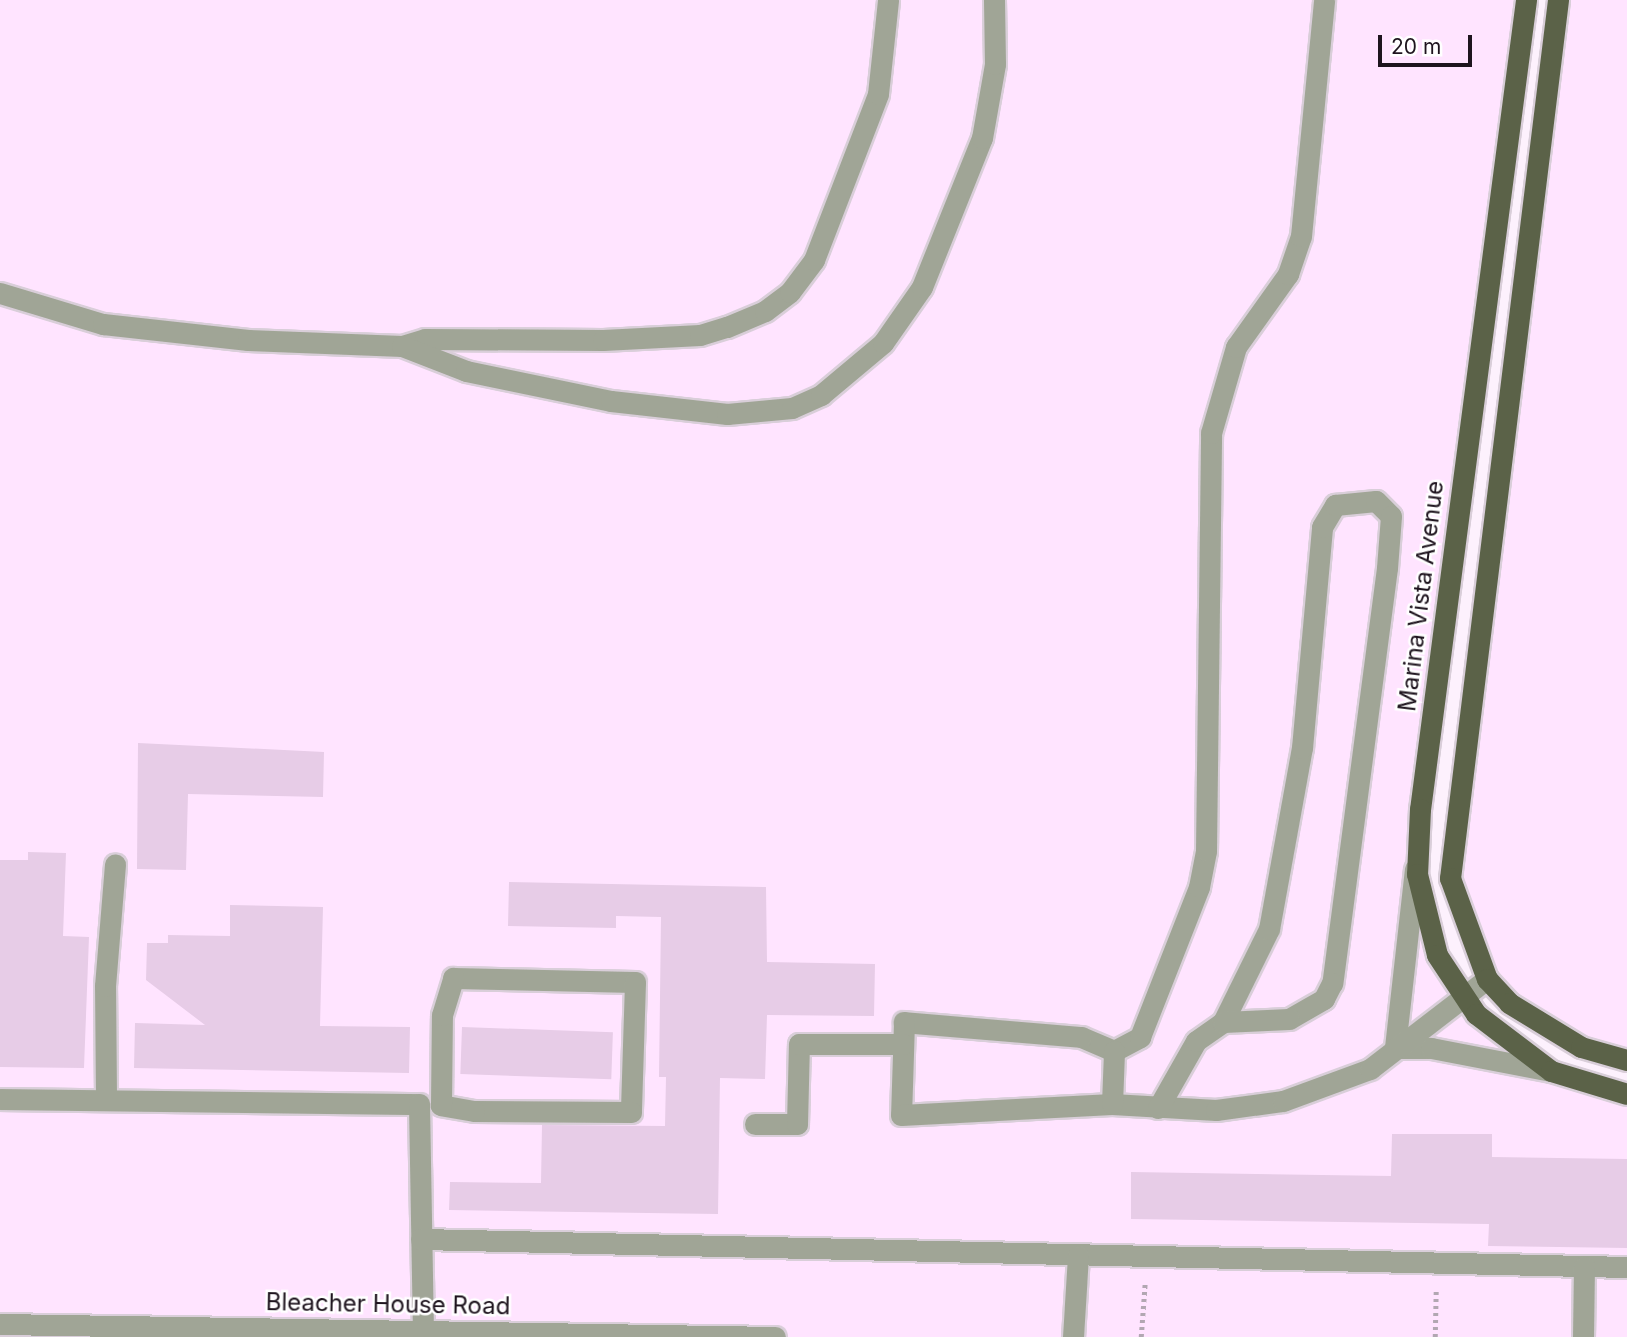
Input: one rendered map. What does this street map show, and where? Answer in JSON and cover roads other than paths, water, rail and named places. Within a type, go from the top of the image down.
[{"type":"main road","name":"Marina Vista Avenue","points":[[1526,0],[1416,853],[1424,916],[1460,996],[1493,1031],[1551,1071],[1627,1094]]},
{"type":"main road","points":[[1558,0],[1451,834],[1450,878],[1487,979],[1544,1028],[1581,1047],[1627,1060]]},
{"type":"lane","points":[[0,293],[103,324],[184,336],[402,346],[425,340],[700,335],[765,310],[806,271],[832,223],[878,94],[888,0]]},
{"type":"lane","points":[[402,346],[466,371],[664,407],[761,412],[792,408],[821,395],[883,343],[922,287],[982,138],[995,64],[994,0]]},
{"type":"lane","points":[[1114,1051],[1140,1037],[1199,887],[1206,851],[1212,433],[1236,347],[1288,274],[1301,236],[1324,0]]},
{"type":"lane","points":[[1158,1108],[1196,1041],[1223,1022],[1269,929],[1287,848],[1314,653],[1322,527],[1335,505],[1376,501],[1391,516],[1387,568],[1332,983],[1324,999],[1289,1019],[1223,1022]]},
{"type":"lane","points":[[1395,1048],[1416,853]]},
{"type":"lane","points":[[106,1097],[105,986],[115,864]]},
{"type":"lane","points":[[453,978],[635,982],[631,1112],[474,1111],[441,1105],[443,1015],[453,978]]},
{"type":"lane","points":[[1114,1051],[1081,1037],[904,1022],[901,1115],[1112,1104],[1216,1110],[1283,1101],[1349,1081],[1460,996],[1487,979]]},
{"type":"lane","points":[[755,1124],[797,1124],[799,1044],[903,1044]]},
{"type":"lane","points":[[1395,1048],[1431,1048],[1551,1071]]},
{"type":"lane","points":[[1112,1104],[1114,1051]]},
{"type":"lane","points":[[0,1099],[106,1097],[419,1104],[423,1331]]},
{"type":"lane","points":[[421,1239],[1077,1256],[1584,1275],[1627,1267]]},
{"type":"lane","points":[[1074,1328],[1077,1256]]},
{"type":"lane","points":[[1583,1334],[1584,1275]]},
{"type":"lane","name":"Bleacher House Road","points":[[0,1324],[775,1337]]}]
